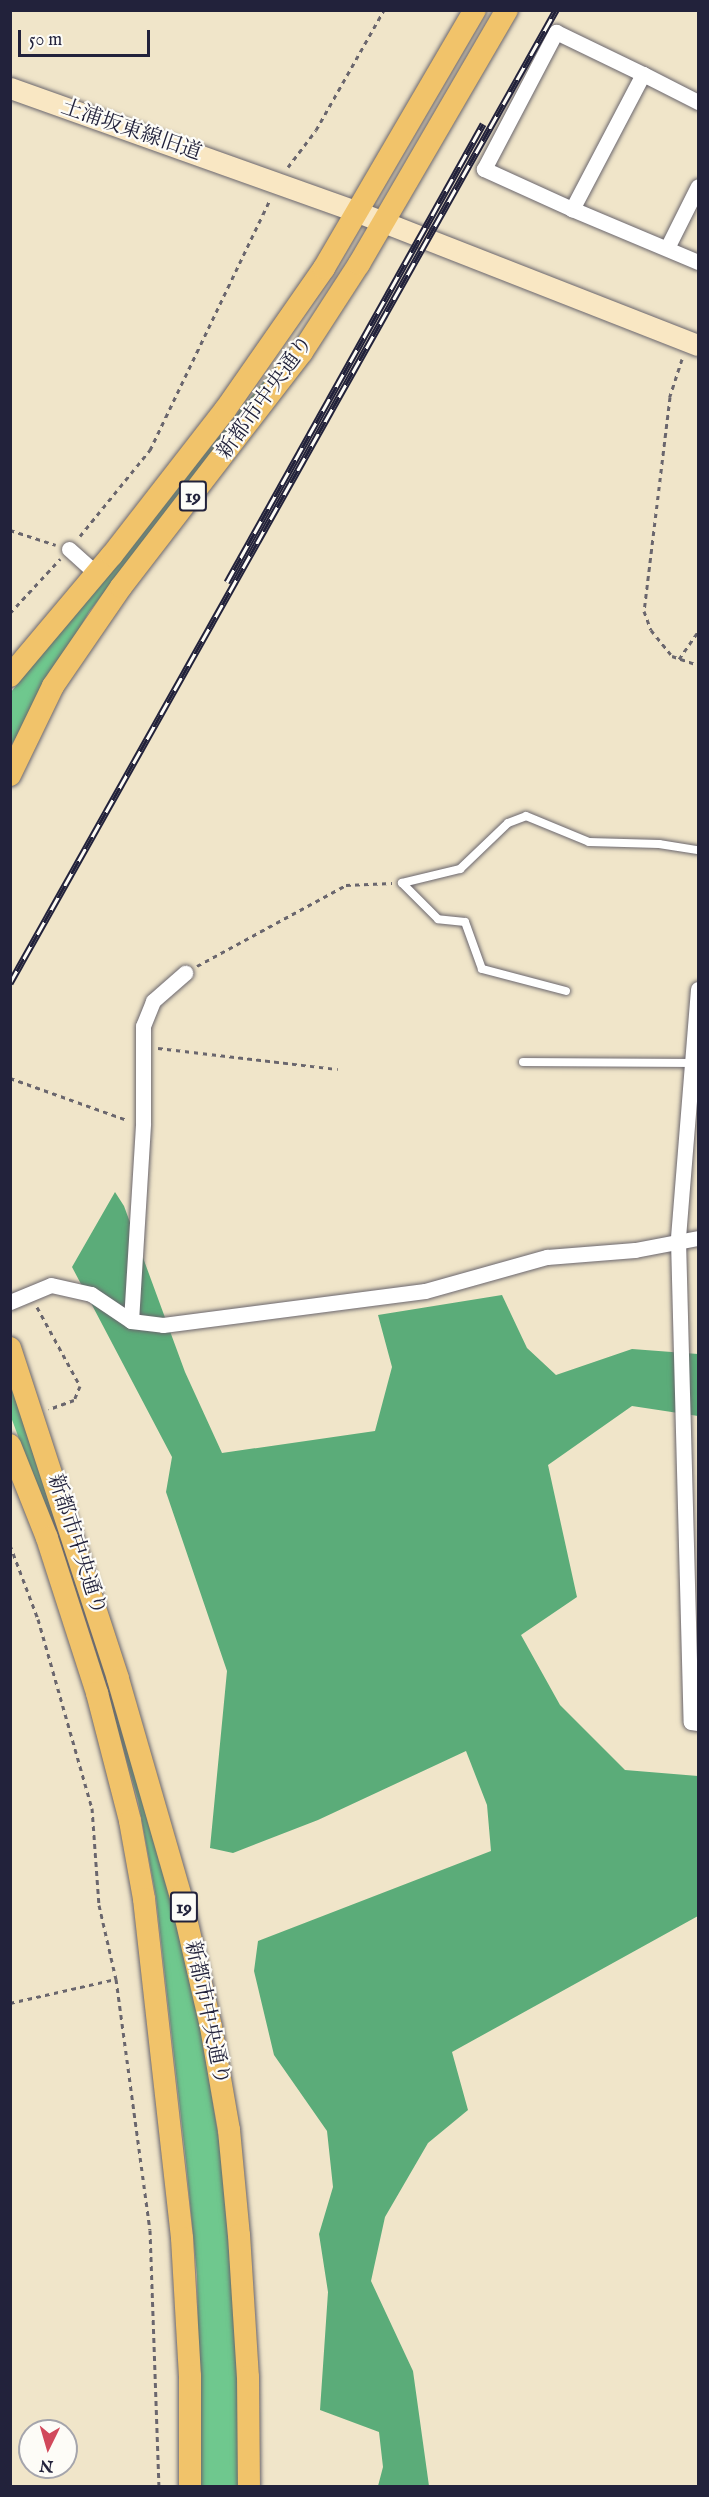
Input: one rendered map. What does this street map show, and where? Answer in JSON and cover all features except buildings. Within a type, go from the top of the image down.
[{"type":"main road","name":"新都市中央通り","points":[[10,676],[96,573],[225,411],[358,212],[475,10]]},
{"type":"main road","name":"新都市中央通り","points":[[10,774],[53,686],[121,587],[302,352],[383,222],[507,10]]},
{"type":"main road","name":"新都市中央通り","points":[[10,1348],[118,1678],[181,1897],[211,2027],[229,2130],[238,2235],[248,2377],[249,2487]]},
{"type":"main road","name":"新都市中央通り","points":[[10,1445],[47,1538],[97,1694],[130,1821],[144,1899],[182,2238],[190,2376],[190,2487]]},
{"type":"street","points":[[699,102],[556,32],[483,169],[699,262]]},
{"type":"street","points":[[572,209],[642,74]]},
{"type":"street","name":"土浦坂東線旧道","points":[[10,88],[358,212],[693,343]]},
{"type":"street","points":[[666,248],[699,186]]},
{"type":"street","points":[[69,549],[96,573]]},
{"type":"street","points":[[131,1322],[143,1124],[143,1026],[153,1001],[185,973]]},
{"type":"street","points":[[699,989],[678,1240],[691,1722],[699,1723]]},
{"type":"street","points":[[10,1302],[51,1285],[91,1294],[131,1322],[164,1325],[425,1291],[547,1257],[635,1250],[678,1240],[699,1238]]},
{"type":"lane","points":[[402,883],[460,869],[508,823],[526,816],[589,842],[659,844],[699,850]]},
{"type":"lane","points":[[402,883],[438,919],[465,921],[482,969],[566,991]]},
{"type":"lane","points":[[523,1062],[692,1063]]},
{"type":"path","points":[[10,613],[69,549],[150,450],[278,183],[316,130],[384,10]]},
{"type":"path","points":[[693,343],[670,398],[644,611],[654,635],[672,656],[699,665]]},
{"type":"path","points":[[10,530],[69,549]]},
{"type":"path","points":[[680,658],[699,632]]},
{"type":"path","points":[[185,973],[346,885],[402,883]]},
{"type":"path","points":[[143,1046],[338,1069]]},
{"type":"path","points":[[10,1078],[143,1124]]},
{"type":"path","points":[[29,1293],[80,1386],[74,1400],[47,1410]]},
{"type":"path","points":[[10,1545],[38,1619],[92,1808],[99,1905],[116,1979],[150,2230],[159,2487]]},
{"type":"path","points":[[10,2003],[116,1979]]},
{"type":"green space","points":[[343,270],[296,345],[89,612],[11,746],[11,692],[294,344]]},
{"type":"green space","points":[[115,1192],[124,1206],[185,1372],[222,1453],[375,1431],[392,1367],[378,1315],[502,1295],[527,1348],[556,1375],[632,1349],[698,1354],[698,1416],[632,1406],[548,1465],[577,1597],[521,1635],[560,1705],[625,1770],[698,1776],[698,1916],[452,2052],[468,2110],[428,2143],[385,2217],[371,2281],[413,2371],[429,2486],[378,2486],[383,2467],[379,2432],[320,2410],[328,2292],[319,2234],[333,2187],[327,2131],[274,2055],[254,1971],[258,1941],[491,1851],[487,1805],[466,1751],[318,1820],[233,1853],[210,1848],[227,1671],[166,1492],[172,1457],[72,1267]]},
{"type":"green space","points":[[10,1378],[92,1627],[170,1894],[200,2024],[222,2159],[241,2407],[240,2486],[201,2486],[197,2275],[156,1897],[138,1800],[89,1628],[11,1417]]},
{"type":"railway","points":[[10,983],[556,10]]},
{"type":"railway","points":[[227,582],[483,124]]}]
